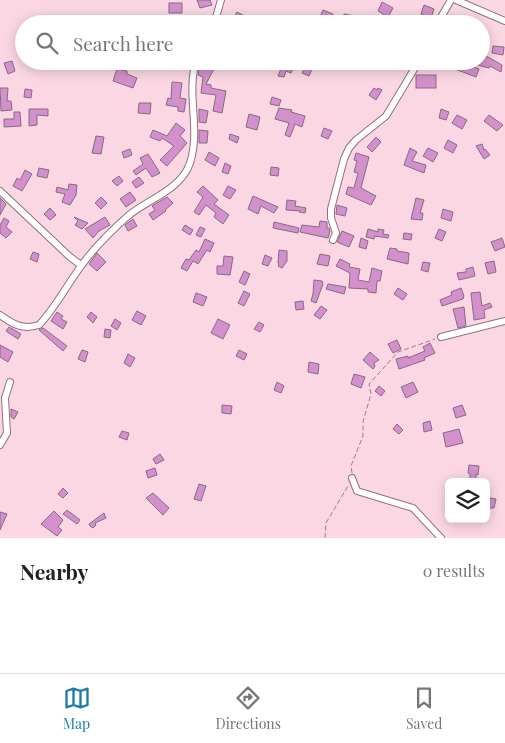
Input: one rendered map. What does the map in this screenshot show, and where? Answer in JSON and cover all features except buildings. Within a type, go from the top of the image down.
[{"type":"street","points":[[217,15],[221,0]]},
{"type":"street","points":[[443,15],[452,0]]},
{"type":"street","points":[[456,0],[505,20]]},
{"type":"street","points":[[0,315],[22,328],[39,325],[96,247],[128,216],[176,184],[186,174],[195,144],[193,70]]},
{"type":"street","points":[[333,240],[336,233],[331,218],[331,209],[335,190],[349,148],[386,116],[414,70]]},
{"type":"street","points":[[0,191],[70,257],[81,265]]},
{"type":"street","points":[[441,338],[505,321]]},
{"type":"street","points":[[0,445],[7,433],[5,398],[10,382]]},
{"type":"street","points":[[352,478],[357,491],[413,508],[440,538]]},
{"type":"path","points":[[325,538],[326,523],[352,478],[351,466],[363,436],[363,422],[370,394],[368,384],[398,352],[441,338]]}]
